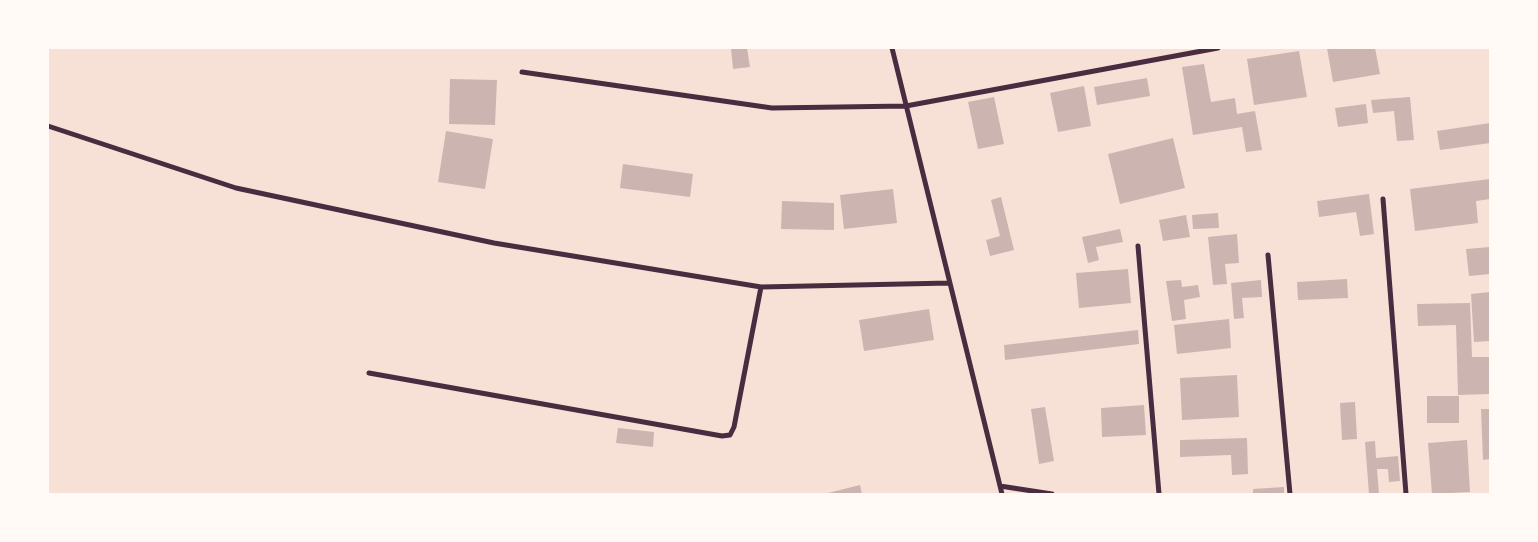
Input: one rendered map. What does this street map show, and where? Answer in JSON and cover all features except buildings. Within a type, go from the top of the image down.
[{"type":"street","points":[[892,48],[1002,494]]},
{"type":"street","points":[[522,72],[772,108],[906,106],[1218,48]]},
{"type":"street","points":[[48,126],[236,188],[494,243],[761,287],[950,283]]},
{"type":"street","points":[[1383,199],[1406,494]]},
{"type":"street","points":[[1138,246],[1159,494]]},
{"type":"street","points":[[1268,255],[1290,494]]},
{"type":"street","points":[[369,373],[722,436],[730,435],[734,427],[761,287]]},
{"type":"street","points":[[1000,486],[1052,494]]}]
